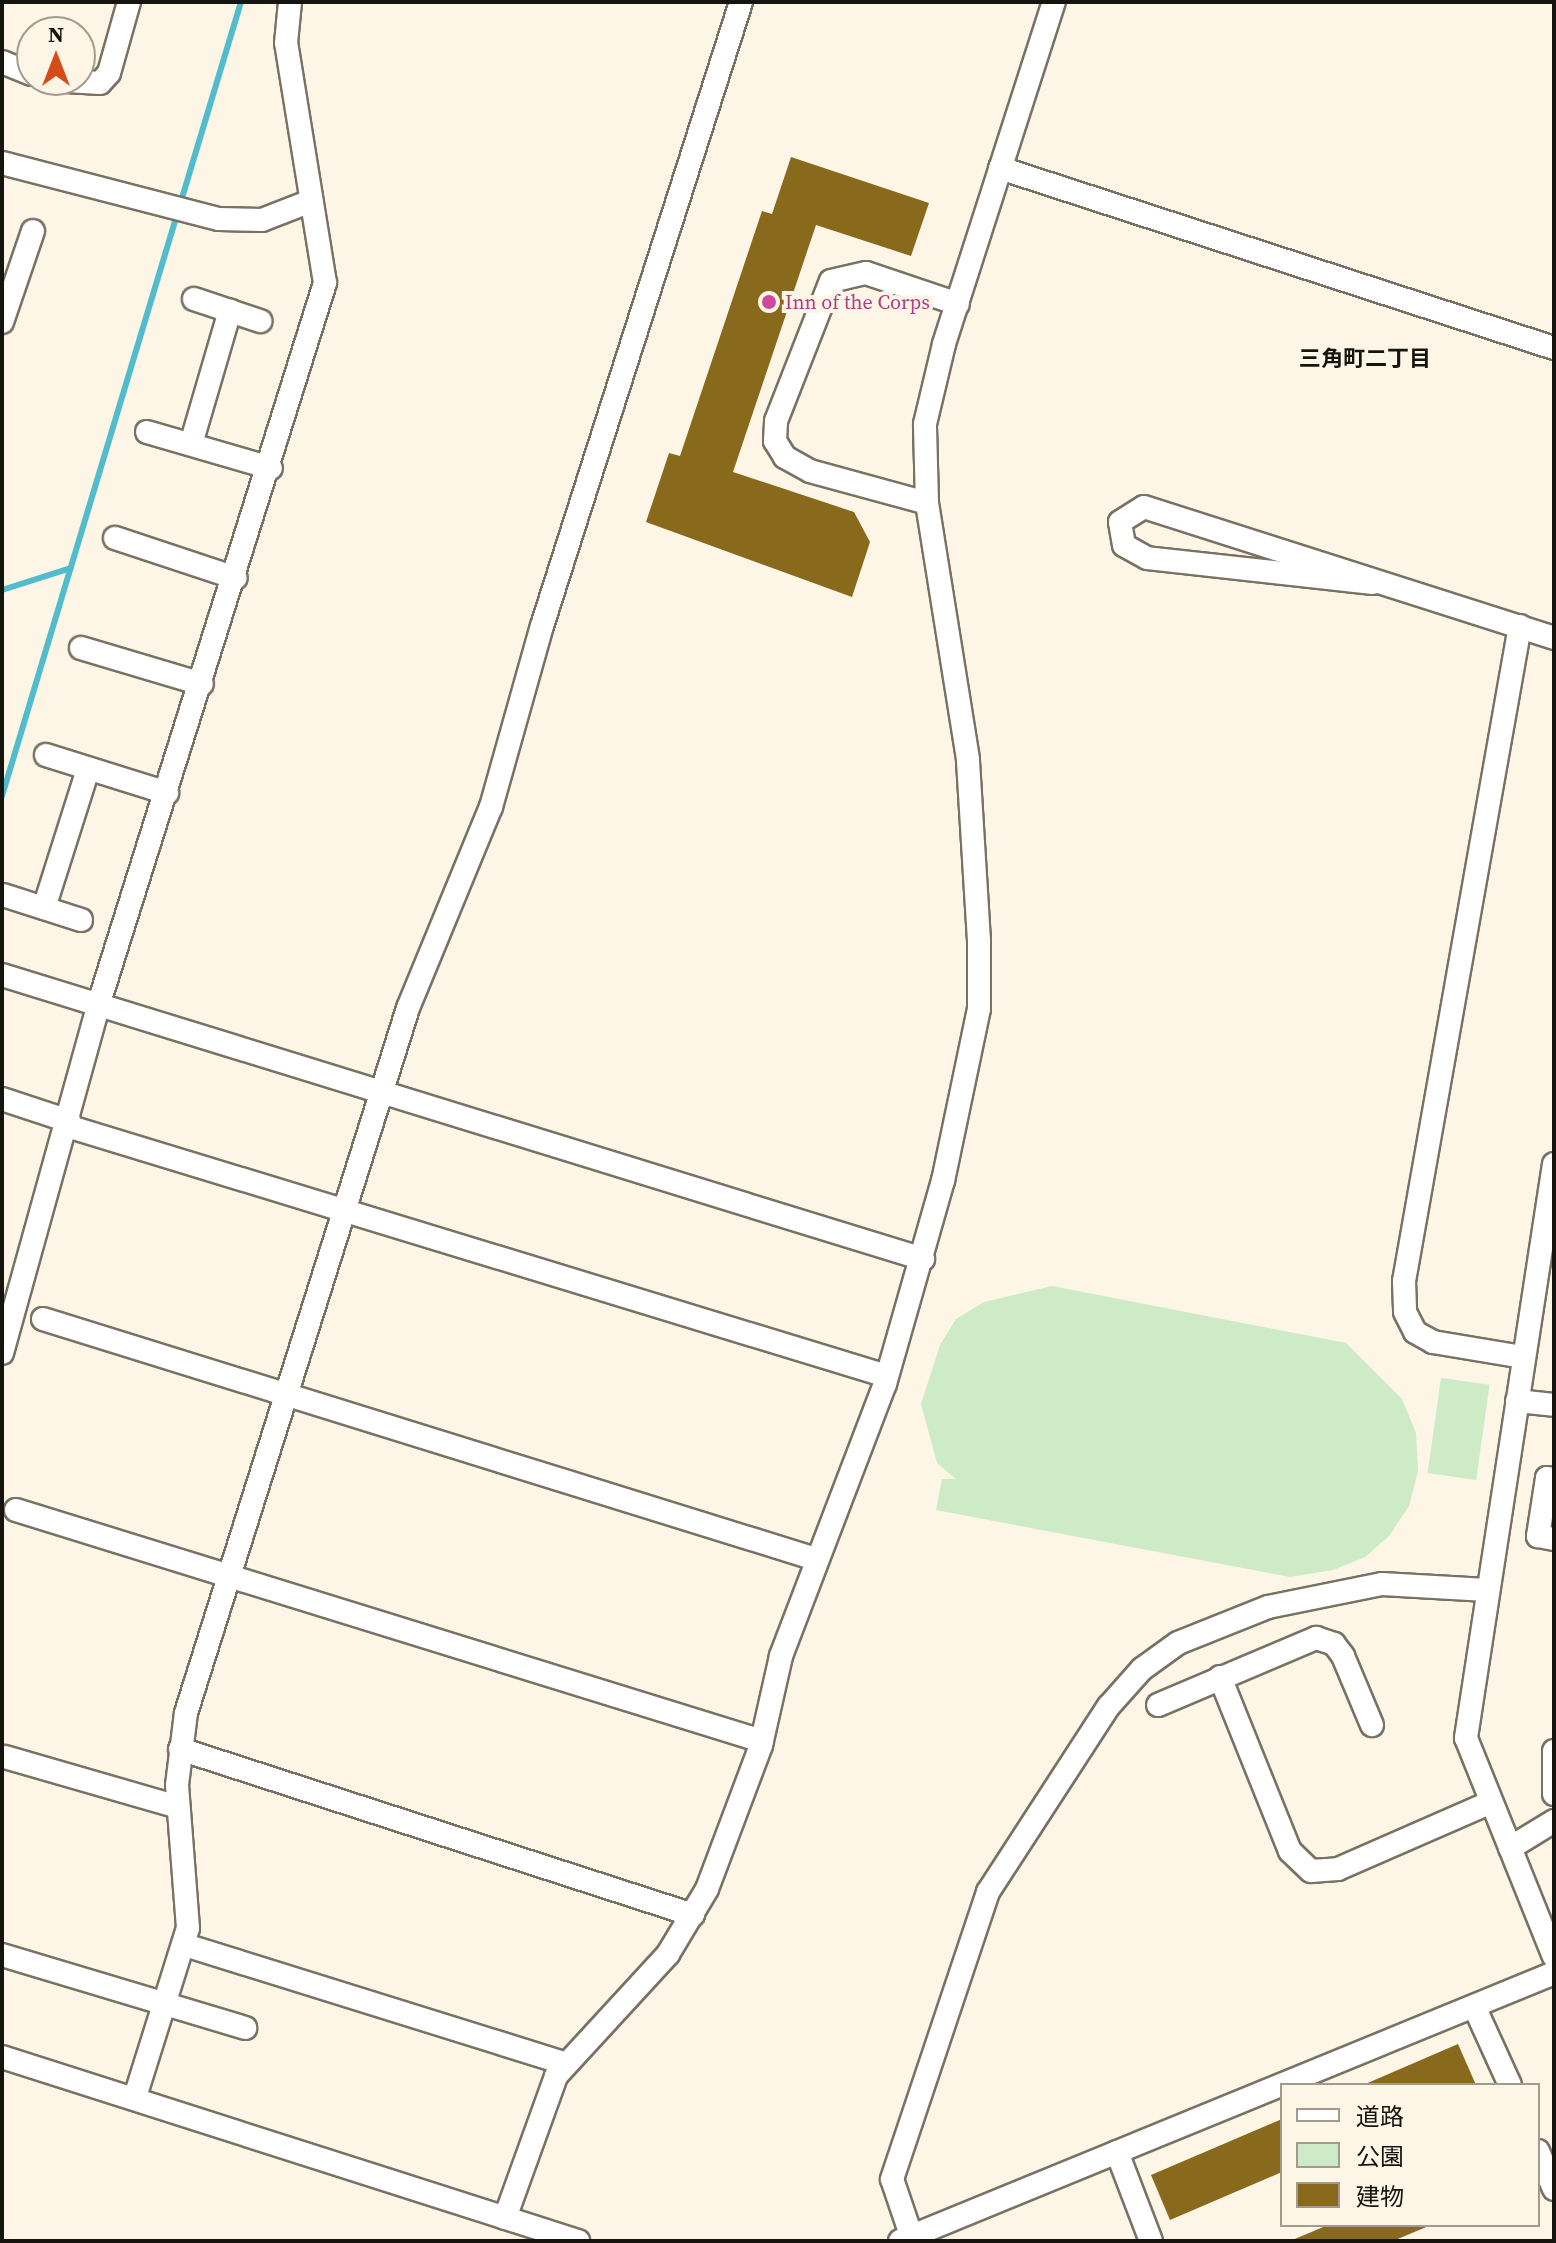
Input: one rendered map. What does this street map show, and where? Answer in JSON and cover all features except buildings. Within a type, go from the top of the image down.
[{"type":"lane","points":[[96,83],[109,73],[129,2]]},
{"type":"lane","points":[[2,1353],[10,1295],[68,1124],[98,1006],[271,468],[325,283],[286,43],[290,2]]},
{"type":"lane","points":[[135,2097],[185,1945],[187,1882],[178,1807],[180,1749],[379,1095],[436,931],[491,807],[542,626],[741,2]]},
{"type":"lane","points":[[505,2218],[543,2108],[566,2064],[668,1954],[693,1915],[762,1741],[781,1656],[887,1376],[923,1259],[979,1009],[968,759],[927,503],[925,424],[958,304],[1054,2]]},
{"type":"lane","points":[[2,163],[219,219],[262,220],[311,201]]},
{"type":"lane","points":[[1000,168],[1554,348]]},
{"type":"lane","points":[[2,322],[9,277],[33,231]]},
{"type":"lane","points":[[927,503],[810,471],[785,457],[775,441],[776,421],[831,281],[845,273],[866,273],[958,304]]},
{"type":"lane","points":[[194,299],[260,321]]},
{"type":"lane","points":[[191,444],[230,311]]},
{"type":"lane","points":[[147,432],[271,468]]},
{"type":"lane","points":[[1373,583],[1147,558],[1124,545],[1120,522],[1144,507],[1373,583],[1554,638]]},
{"type":"lane","points":[[115,538],[236,578]]},
{"type":"lane","points":[[1520,626],[1404,1281],[1405,1312],[1415,1332],[1433,1342],[1523,1357]]},
{"type":"lane","points":[[81,648],[202,684]]},
{"type":"lane","points":[[46,755],[167,793]]},
{"type":"lane","points":[[44,908],[88,769]]},
{"type":"lane","points":[[3,895],[81,920]]},
{"type":"lane","points":[[2,975],[379,1095],[923,1259]]},
{"type":"lane","points":[[2,1099],[68,1124],[344,1214],[887,1376]]},
{"type":"lane","points":[[1554,1164],[1466,1738],[1554,1957]]},
{"type":"lane","points":[[43,1319],[816,1559]]},
{"type":"lane","points":[[1517,1401],[1554,1405]]},
{"type":"lane","points":[[1554,1479],[1547,1478],[1538,1536],[1554,1539]]},
{"type":"lane","points":[[16,1510],[762,1741]]},
{"type":"lane","points":[[1280,2085],[908,2239],[892,2179],[988,1892],[1109,1706],[1142,1669],[1178,1643],[1268,1607],[1382,1584],[1487,1590]]},
{"type":"lane","points":[[1158,1705],[1288,1646],[1316,1638],[1334,1644],[1372,1725]]},
{"type":"lane","points":[[1220,1677],[1290,1851],[1311,1871],[1338,1869],[1491,1802]]},
{"type":"lane","points":[[180,1749],[693,1915]]},
{"type":"lane","points":[[1554,1751],[1554,1794]]},
{"type":"lane","points":[[5,1757],[178,1807]]},
{"type":"lane","points":[[1510,1848],[1554,1821]]},
{"type":"lane","points":[[185,1945],[566,2064]]},
{"type":"lane","points":[[2,1955],[245,2028]]},
{"type":"lane","points":[[1286,2083],[1554,1973]]},
{"type":"lane","points":[[1474,2006],[1509,2083]]},
{"type":"lane","points":[[2,2057],[578,2241]]},
{"type":"lane","points":[[1117,2152],[1151,2241]]},
{"type":"lane","points":[[1540,2156],[1554,2189]]},
{"type":"green space","points":[[1052,1286],[1346,1343],[1402,1399],[1416,1433],[1418,1471],[1409,1506],[1389,1536],[1365,1557],[1333,1570],[1290,1577],[936,1510],[942,1479],[956,1479],[937,1463],[921,1404],[940,1345],[956,1319],[984,1302]]},
{"type":"green space","points":[[1441,1378],[1490,1385],[1476,1480],[1428,1473]]},
{"type":"waterway","points":[[2,796],[241,2]]},
{"type":"waterway","points":[[2,590],[71,568]]},
{"type":"place","name":"Inn of the Corps","points":[[769,302]]},
{"type":"district","name":"三角町二丁目","points":[[1365,359]]}]
